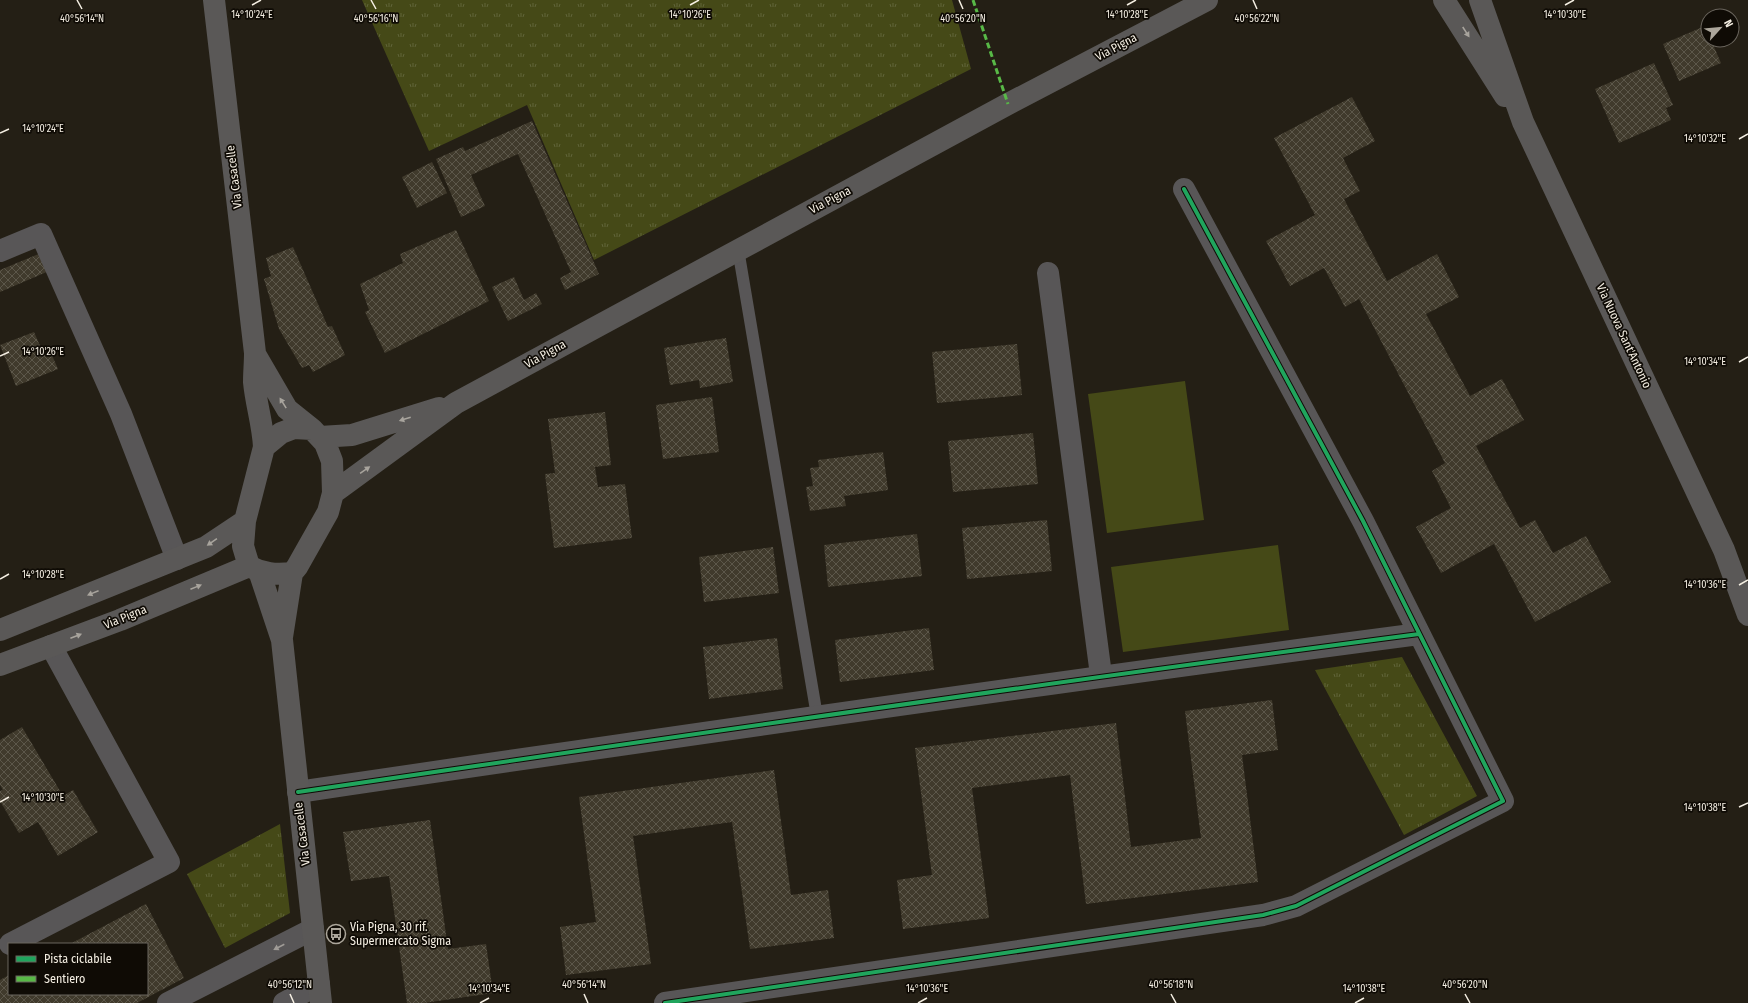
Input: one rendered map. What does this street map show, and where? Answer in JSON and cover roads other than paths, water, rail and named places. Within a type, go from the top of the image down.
[{"type":"main road","name":"Via Casacelle","points":[[214,0],[255,353],[254,382],[263,428],[264,447],[245,521],[243,546],[254,569],[282,640]]},
{"type":"main road","name":"Via Pigna","points":[[333,492],[456,403],[1001,107],[1207,0]]},
{"type":"main road","name":"Via Nuova Sant'Antonio","points":[[1444,0],[1492,77],[1523,122]]},
{"type":"main road","name":"Via Nuova Sant'Antonio","points":[[1480,0],[1523,122],[1724,550],[1748,615]]},
{"type":"main road","name":"Via Casacelle","points":[[255,353],[287,409],[316,433]]},
{"type":"main road","name":"Via Pigna","points":[[264,447],[281,433],[294,428],[316,433],[352,435],[456,403]]},
{"type":"main road","points":[[254,569],[277,575],[292,573],[297,567],[328,512],[333,492],[332,461],[325,443],[316,433]]},
{"type":"main road","points":[[0,630],[177,560],[206,547],[245,521]]},
{"type":"main road","name":"Via Nuova Sant'Antonio","points":[[1724,550],[1748,579]]},
{"type":"main road","name":"Via Pigna","points":[[0,665],[254,569]]},
{"type":"main road","name":"Via Casacelle","points":[[292,573],[282,640],[320,994]]},
{"type":"street","points":[[665,1003],[1262,915],[1296,906],[1503,801],[1364,521],[1184,189]]},
{"type":"street","points":[[0,251],[41,234],[121,414],[177,560]]},
{"type":"street","points":[[1048,273],[1101,676]]},
{"type":"street","points":[[298,792],[817,716],[1101,676],[1419,634]]},
{"type":"street","points":[[11,943],[169,862],[51,646]]},
{"type":"street","points":[[168,1003],[314,930]]},
{"type":"street","points":[[284,1003],[320,994]]},
{"type":"lane","points":[[738,249],[817,716]]},
{"type":"place","name":"Via Pigna, 30 rif. Supermercato Sigma","points":[[336,934]]}]
